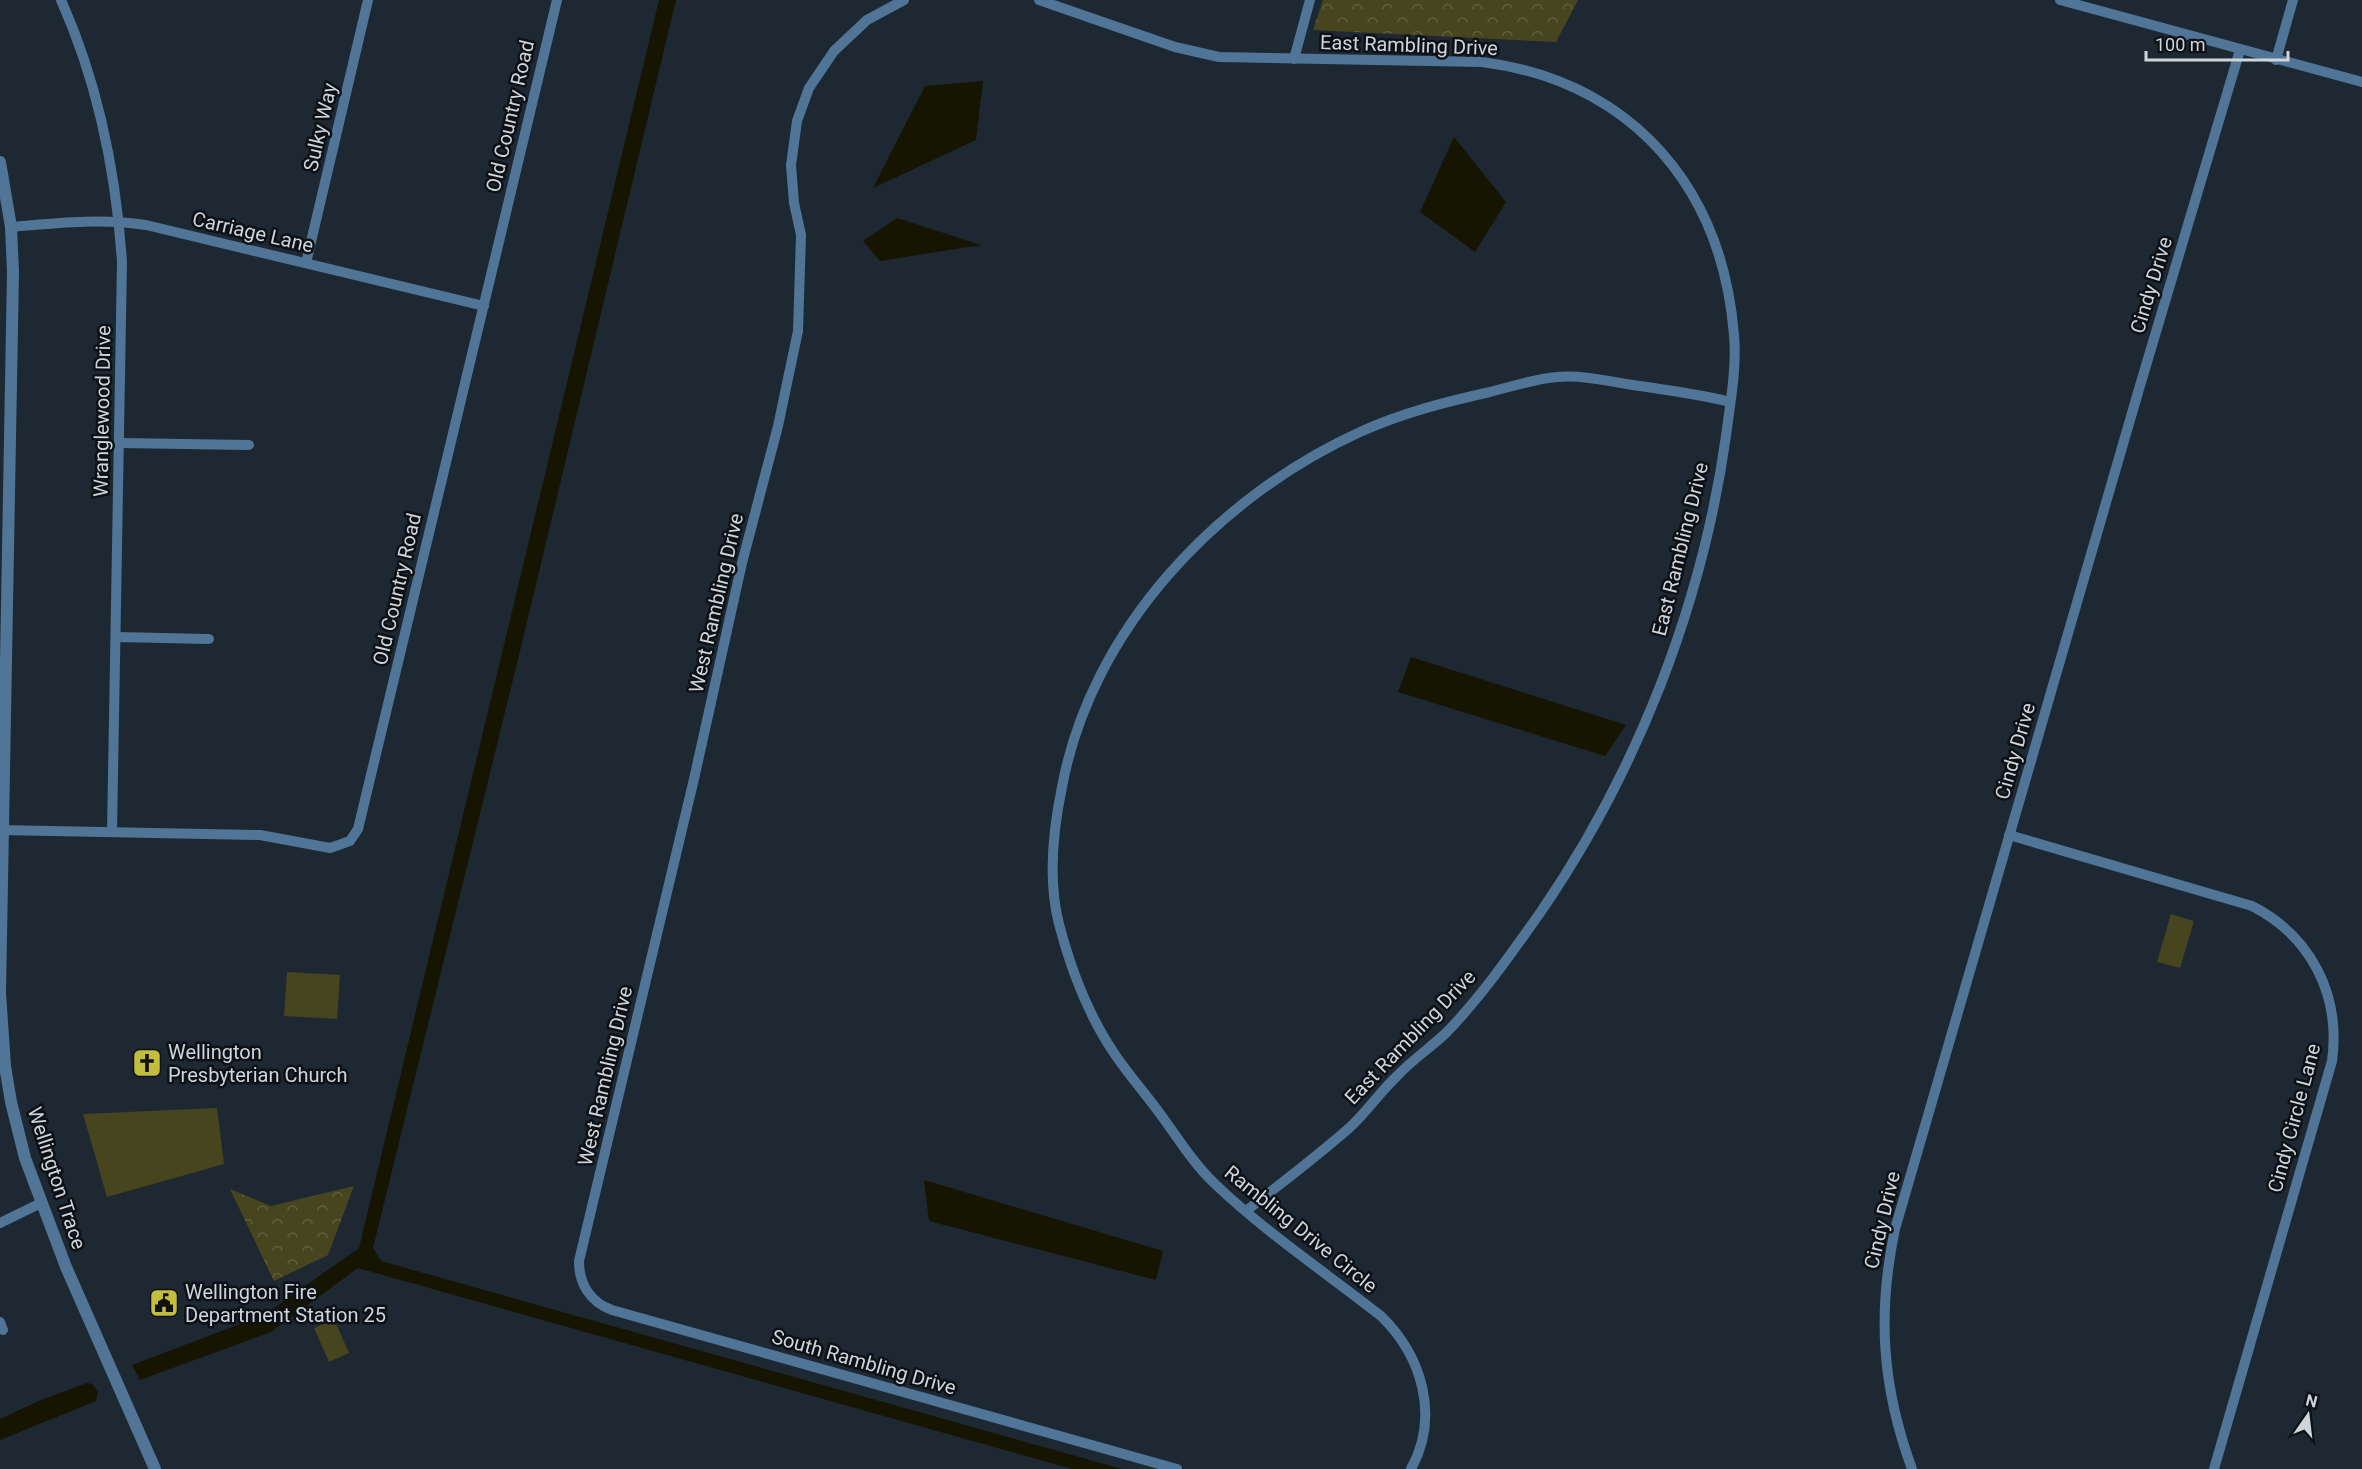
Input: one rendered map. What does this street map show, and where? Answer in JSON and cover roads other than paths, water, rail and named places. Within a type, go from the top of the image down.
[{"type":"street","name":"Wranglewood Drive","points":[[61,0],[77,39],[98,105],[109,153],[119,221],[122,301],[112,832]]},
{"type":"street","name":"Sulky Way","points":[[306,263],[368,0]]},
{"type":"street","name":"Old Country Road","points":[[2,830],[260,835],[330,848],[344,845],[355,835],[557,0]]},
{"type":"street","name":"West Rambling Drive","points":[[582,1253],[692,790],[742,563],[778,426],[798,331],[801,235],[794,203],[790,165],[797,121],[809,88],[834,51],[867,20],[904,0]]},
{"type":"street","points":[[1039,0],[1175,47],[1201,54],[1236,59],[1294,59],[1310,0]]},
{"type":"street","points":[[2060,0],[2362,82]]},
{"type":"street","points":[[2276,60],[2293,0]]},
{"type":"street","name":"Cindy Drive","points":[[1912,1469],[1899,1432],[1887,1375],[1884,1316],[1889,1258],[1897,1221],[2240,50]]},
{"type":"street","name":"East Rambling Drive","points":[[1246,1211],[1351,1127],[1385,1087],[1449,1030],[1481,992],[1535,919],[1594,826],[1649,713],[1684,619],[1710,522],[1730,402],[1735,339],[1732,312],[1719,256],[1704,213],[1690,189],[1662,152],[1620,114],[1571,86],[1545,76],[1500,64],[1463,61],[1294,59]]},
{"type":"street","name":"Wellington Trace","points":[[0,162],[10,227],[14,299],[2,830],[0,993],[3,1039],[11,1102],[19,1137],[41,1203],[66,1267],[155,1469]]},
{"type":"street","name":"Carriage Lane","points":[[10,227],[84,220],[119,221],[146,225],[484,306]]},
{"type":"street","name":"Rambling Drive Circle","points":[[1411,1469],[1421,1446],[1426,1412],[1423,1387],[1408,1348],[1381,1316],[1211,1181],[1185,1150],[1115,1054],[1089,1010],[1070,962],[1058,919],[1054,881],[1055,833],[1064,774],[1085,709],[1104,669],[1122,638],[1163,582],[1186,556],[1234,511],[1298,465],[1328,447],[1392,419],[1458,398],[1525,382],[1559,377],[1596,377],[1730,402]]},
{"type":"street","points":[[119,443],[249,445]]},
{"type":"street","points":[[116,637],[209,639]]},
{"type":"street","name":"Cindy Circle Lane","points":[[2009,834],[2252,906],[2274,920],[2299,941],[2319,970],[2327,989],[2334,1028],[2332,1060],[2214,1469]]},
{"type":"street","points":[[0,1223],[41,1203]]},
{"type":"street","name":"South Rambling Drive","points":[[582,1253],[579,1269],[584,1288],[593,1300],[606,1308],[1177,1469]]},
{"type":"place","name":"Wellington Presbyterian Church","points":[[147,1063]]},
{"type":"place","name":"Wellington Fire Department Station 25","points":[[164,1303]]}]
